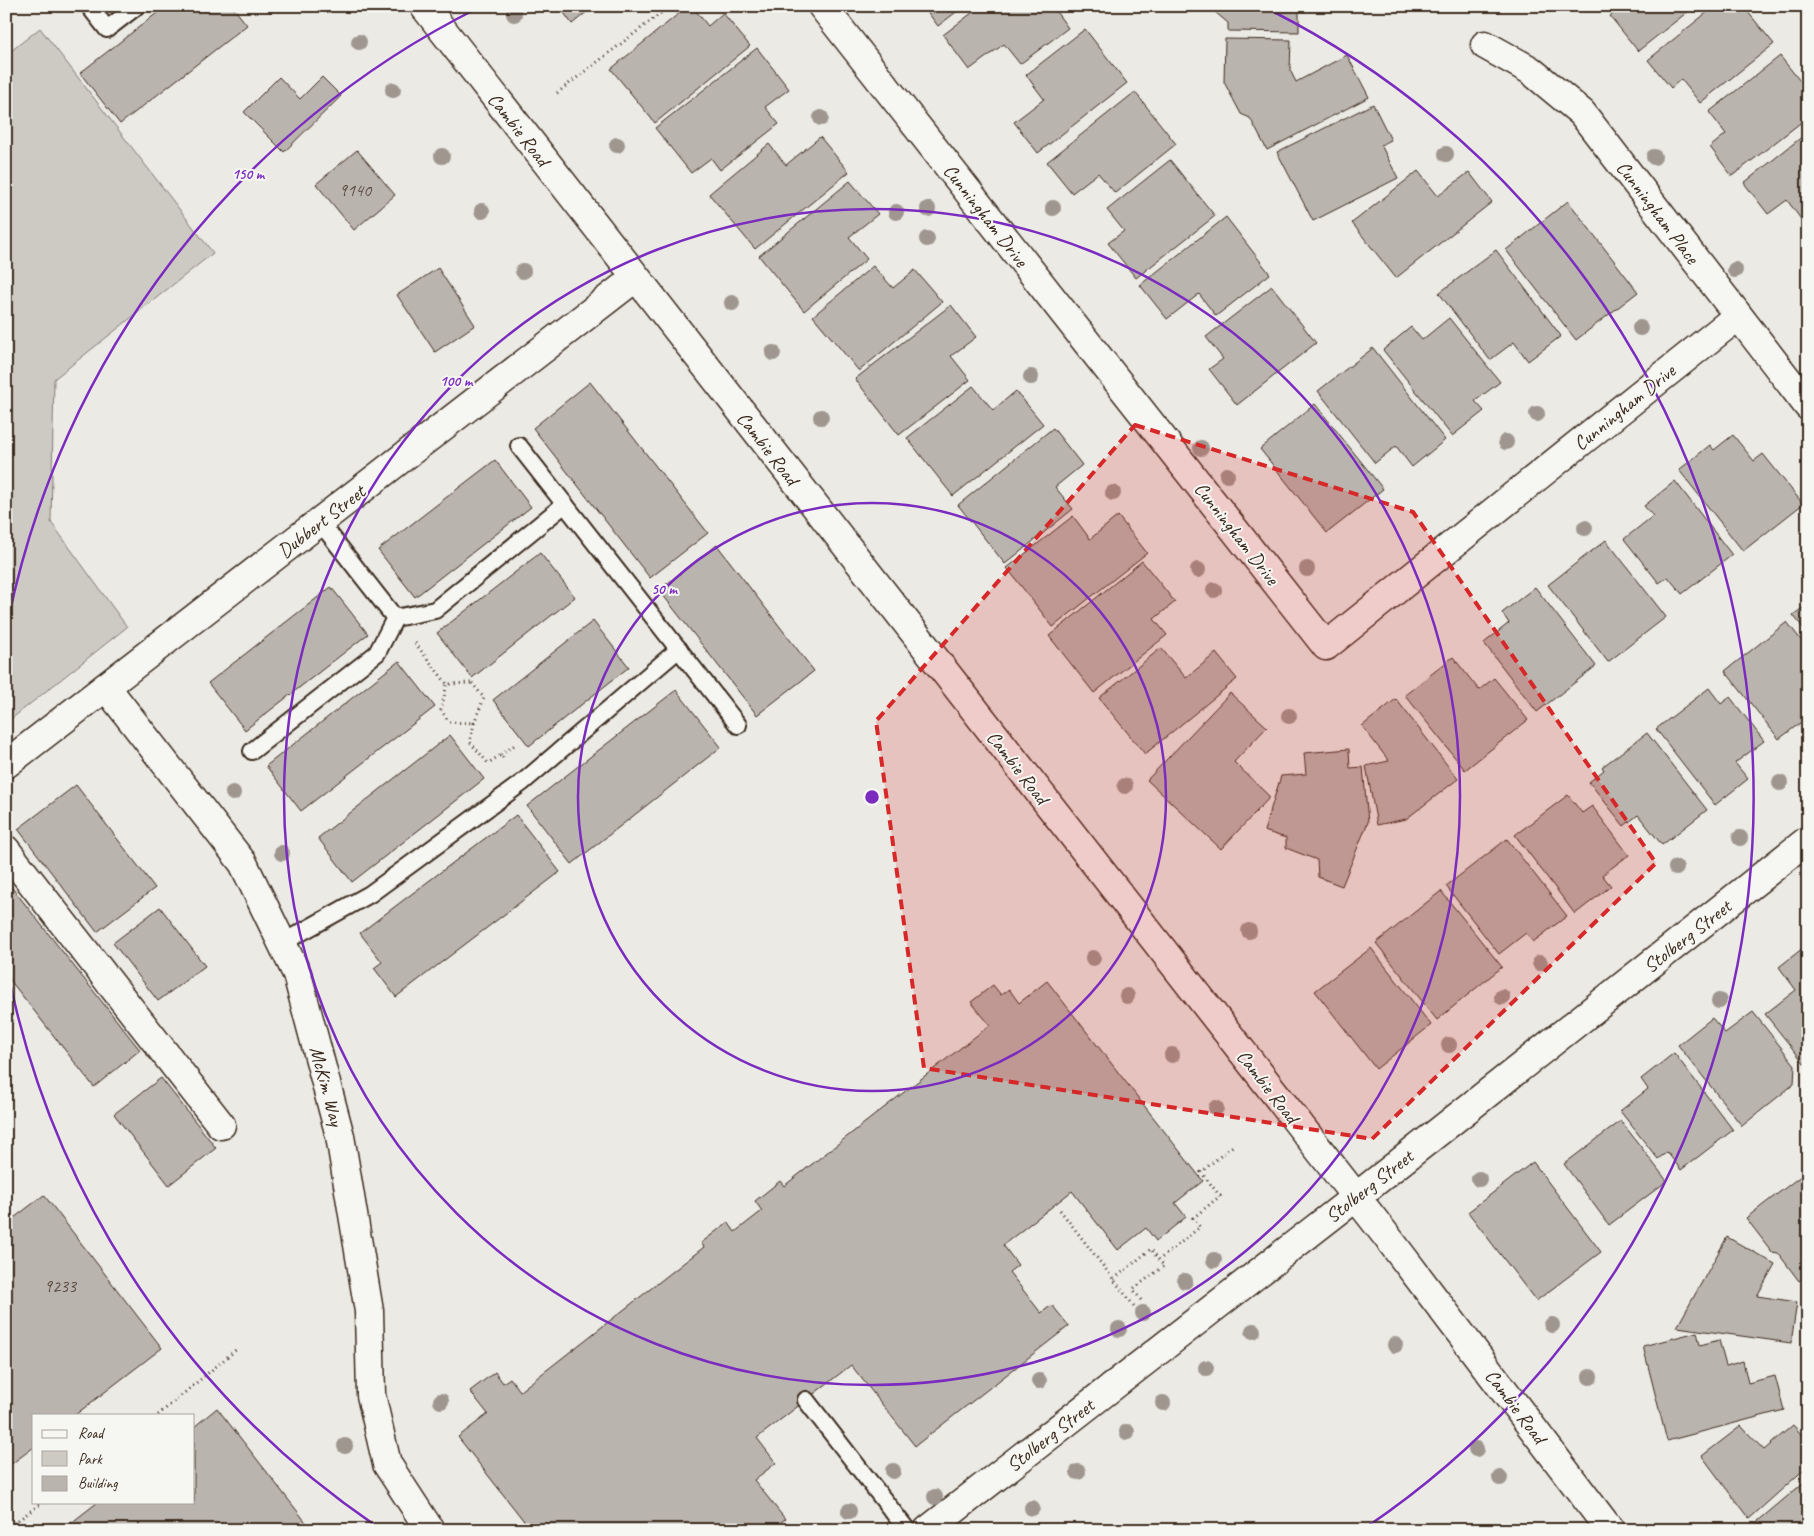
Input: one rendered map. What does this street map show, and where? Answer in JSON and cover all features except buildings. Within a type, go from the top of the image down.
[{"type":"street","name":"Cambie Road","points":[[424,6],[1356,1197],[1610,1530]]},
{"type":"street","name":"Cunningham Drive","points":[[822,6],[1326,646],[1738,316]]},
{"type":"street","name":"Cunningham Place","points":[[1485,45],[1530,70],[1582,112],[1808,406]]},
{"type":"street","name":"Dubbert Street","points":[[6,764],[635,278]]},
{"type":"street","name":"McKim Way","points":[[106,688],[243,863],[297,974],[340,1136],[368,1311],[371,1394],[387,1464],[430,1530]]},
{"type":"street","name":"Stolberg Street","points":[[928,1530],[1356,1197],[1808,840]]},
{"type":"street","points":[[6,850],[221,1125]]},
{"type":"lane","points":[[89,6],[107,29],[137,6]]},
{"type":"lane","points":[[519,446],[738,725]]},
{"type":"lane","points":[[395,618],[434,610],[565,504]]},
{"type":"lane","points":[[320,522],[395,618]]},
{"type":"lane","points":[[252,751],[377,653],[395,618]]},
{"type":"lane","points":[[282,943],[370,894],[523,782],[679,649]]},
{"type":"lane","points":[[806,1400],[908,1530]]},
{"type":"path","points":[[557,93],[670,6]]},
{"type":"path","points":[[395,618],[447,684]]},
{"type":"path","points":[[447,684],[472,683],[484,698],[474,724],[470,742],[488,763],[516,744]]},
{"type":"path","points":[[447,684],[441,710],[449,722],[474,724]]},
{"type":"path","points":[[501,755],[523,782]]},
{"type":"path","points":[[1159,1260],[1200,1227],[1193,1218],[1220,1196],[1201,1172],[1234,1145]]},
{"type":"path","points":[[1060,1210],[1134,1306]]},
{"type":"path","points":[[1114,1279],[1151,1250],[1164,1266],[1133,1289],[1141,1300]]},
{"type":"path","points":[[159,1414],[238,1348]]},
{"type":"path","points":[[6,1529],[41,1504]]},
{"type":"highlighted area","points":[[1135,425],[1413,512],[1656,863],[1372,1139],[924,1068],[876,721]]},
{"type":"green space","points":[[40,28],[213,253],[54,379],[51,522],[127,627],[6,723],[6,55]]}]
